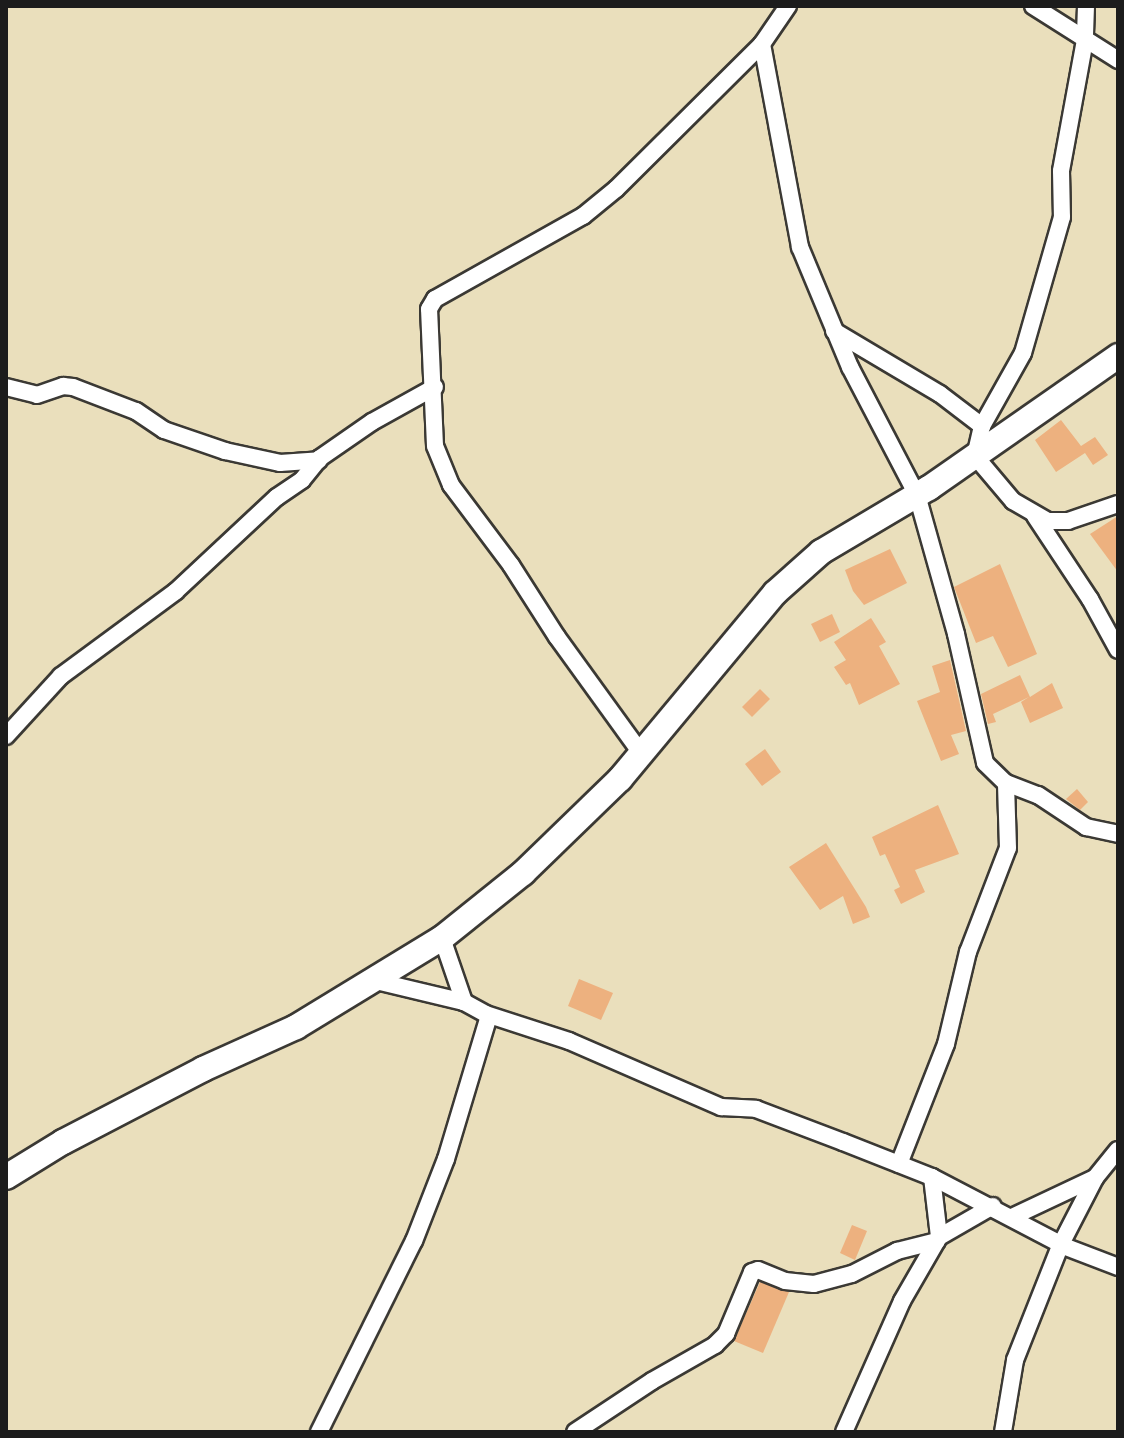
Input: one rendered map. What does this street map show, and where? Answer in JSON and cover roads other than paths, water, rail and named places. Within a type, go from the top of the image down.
[{"type":"street","points":[[641,753],[557,637],[511,565],[451,485],[435,446],[435,387],[429,309],[435,299],[583,216],[616,189],[762,44],[788,6]]},
{"type":"street","points":[[1033,6],[1118,60]]},
{"type":"street","points":[[975,456],[982,426],[1023,353],[1062,217],[1061,171],[1085,40],[1086,6]]},
{"type":"street","points":[[762,44],[800,247],[834,331],[917,495],[956,634],[985,763],[1006,783],[1038,795],[1086,827],[1118,834]]},
{"type":"street","points":[[834,331],[940,394],[982,426]]},
{"type":"street","points":[[6,1177],[63,1142],[203,1069],[296,1027],[442,938],[523,873],[620,779],[775,593],[821,552],[917,495],[1118,356]]},
{"type":"street","points":[[6,387],[37,395],[63,386],[73,387],[136,411],[164,430],[225,451],[280,463],[319,460]]},
{"type":"street","points":[[6,736],[61,676],[175,592],[277,497],[302,480],[319,460],[372,422],[435,387]]},
{"type":"street","points":[[975,456],[1013,501],[1047,521],[1068,521],[1118,504]]},
{"type":"street","points":[[1035,516],[1090,599],[1118,650]]},
{"type":"street","points":[[899,1164],[946,1044],[968,952],[1008,848],[1006,783]]},
{"type":"street","points":[[442,938],[464,1002]]},
{"type":"street","points":[[376,981],[464,1002],[489,1016],[569,1041],[721,1107],[756,1109],[899,1164],[993,1206],[1061,1244],[1118,1267]]},
{"type":"street","points":[[319,1432],[414,1241],[446,1159],[489,1016]]},
{"type":"street","points":[[1003,1432],[1015,1360],[1061,1244],[1095,1178],[1118,1150]]},
{"type":"street","points":[[844,1432],[902,1301],[938,1239],[932,1177]]},
{"type":"street","points":[[1012,1217],[1095,1178]]},
{"type":"street","points":[[575,1432],[640,1388],[715,1345],[726,1334],[752,1272],[762,1270],[785,1281],[814,1284],[852,1274],[897,1251],[938,1239],[993,1206]]}]
